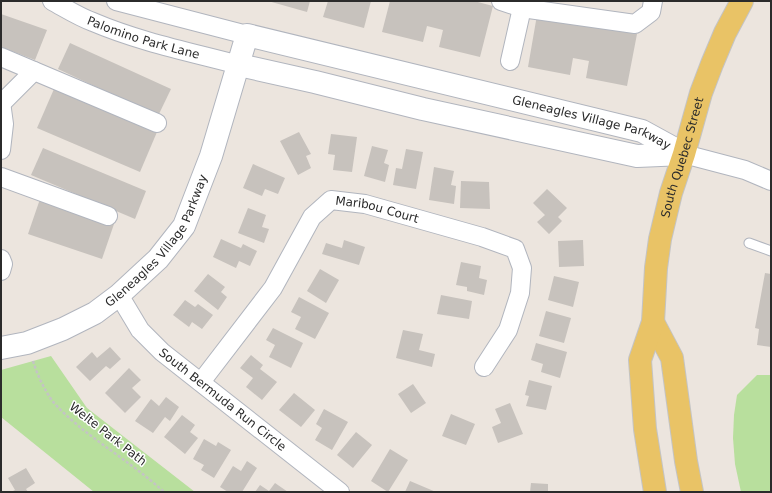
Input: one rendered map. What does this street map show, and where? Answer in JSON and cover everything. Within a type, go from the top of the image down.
[{"type":"main road","name":"South Quebec Street","points":[[655,492],[645,429],[640,360],[653,322],[656,268],[660,239],[671,193],[702,93],[725,33],[742,1]]},
{"type":"main road","points":[[653,322],[672,358],[686,461],[692,492]]},
{"type":"street","name":"Palomino Park Lane","points":[[52,1],[91,22],[121,33],[239,65]]},
{"type":"street","points":[[116,1],[247,34]]},
{"type":"street","points":[[502,1],[635,24],[651,12],[653,1]]},
{"type":"street","points":[[510,60],[524,4]]},
{"type":"street","name":"Gleneagles Village Parkway","points":[[1,348],[27,343],[63,329],[95,313],[158,259],[184,226],[211,156],[247,34],[642,131],[684,154]]},
{"type":"street","points":[[1,57],[157,123]]},
{"type":"street","name":"Gleneagles Village Parkway","points":[[239,65],[423,109],[639,156],[684,154]]},
{"type":"street","points":[[1,150],[4,124],[1,103],[34,71]]},
{"type":"street","points":[[218,131],[243,86],[256,77],[315,82]]},
{"type":"street","points":[[684,154],[745,170],[771,181]]},
{"type":"street","points":[[1,178],[108,216]]},
{"type":"street","name":"Maribou Court","points":[[201,382],[273,288],[312,217],[331,200],[365,204],[482,237],[515,249],[522,268],[520,293],[508,330],[484,367]]},
{"type":"street","points":[[1,259],[3,264],[1,272]]},
{"type":"street","name":"South Bermuda Run Circle","points":[[119,294],[140,330],[162,352],[340,492]]},
{"type":"lane","points":[[749,243],[771,251]]},
{"type":"path","name":"Welte Park Path","points":[[27,343],[37,374],[52,400],[71,419],[101,444],[146,475],[164,492]]},
{"type":"green space","points":[[51,356],[87,408],[195,492],[94,492],[1,417],[1,370]]},
{"type":"green space","points":[[757,375],[771,375],[771,492],[741,492],[735,464],[733,438],[734,415],[737,395]]},
{"type":"building","points":[[268,1],[310,1],[307,12]]},
{"type":"building","points":[[328,1],[371,1],[364,28],[323,17]]},
{"type":"building","points":[[390,1],[474,1],[493,6],[480,57],[439,47],[443,30],[427,26],[423,42],[382,32]]},
{"type":"building","points":[[1,14],[47,30],[35,60],[1,47]]},
{"type":"building","points":[[537,15],[637,34],[627,86],[586,78],[589,61],[573,58],[570,75],[528,67]]},
{"type":"building","points":[[70,43],[171,89],[158,116],[58,69]]},
{"type":"building","points":[[54,89],[157,132],[140,172],[37,128]]},
{"type":"building","points":[[299,132],[311,154],[306,156],[311,168],[298,175],[280,141]]},
{"type":"building","points":[[331,134],[357,137],[352,172],[333,170],[335,155],[328,154]]},
{"type":"building","points":[[372,146],[388,150],[384,163],[389,165],[385,182],[364,176]]},
{"type":"building","points":[[43,148],[146,191],[135,219],[31,175]]},
{"type":"building","points":[[406,149],[423,152],[416,189],[393,185],[396,168],[402,169]]},
{"type":"building","points":[[253,164],[285,178],[278,194],[265,189],[262,196],[243,188]]},
{"type":"building","points":[[434,167],[454,171],[451,185],[456,186],[454,204],[429,200]]},
{"type":"building","points":[[461,181],[489,182],[490,209],[460,208]]},
{"type":"building","points":[[547,189],[567,208],[558,217],[562,221],[549,234],[537,222],[545,215],[533,203]]},
{"type":"building","points":[[40,199],[114,224],[102,259],[28,234]]},
{"type":"building","points":[[248,208],[266,215],[262,227],[269,229],[264,243],[238,233]]},
{"type":"building","points":[[221,239],[241,248],[243,244],[257,251],[250,266],[239,261],[236,268],[213,257]]},
{"type":"building","points":[[344,240],[365,247],[359,265],[322,254],[326,243],[342,248]]},
{"type":"building","points":[[583,240],[584,266],[559,267],[558,241]]},
{"type":"building","points":[[461,262],[481,266],[479,278],[487,280],[484,295],[467,291],[467,287],[456,285]]},
{"type":"building","points":[[320,269],[339,280],[326,303],[307,291]]},
{"type":"building","points":[[765,273],[771,274],[771,347],[757,345],[759,329],[755,328]]},
{"type":"building","points":[[208,274],[225,287],[221,292],[227,297],[218,310],[194,291]]},
{"type":"building","points":[[554,276],[579,282],[573,307],[548,300]]},
{"type":"building","points":[[441,295],[472,301],[469,319],[437,314]]},
{"type":"building","points":[[299,297],[329,313],[315,339],[295,329],[301,317],[291,312]]},
{"type":"building","points":[[185,300],[195,307],[198,304],[213,315],[202,329],[192,322],[189,327],[173,315]]},
{"type":"building","points":[[546,311],[571,318],[564,343],[539,336]]},
{"type":"building","points":[[273,328],[303,343],[291,368],[269,357],[275,345],[266,340]]},
{"type":"building","points":[[403,330],[423,334],[419,350],[435,354],[432,367],[396,358]]},
{"type":"building","points":[[536,343],[567,352],[560,378],[541,372],[543,364],[531,360]]},
{"type":"building","points":[[110,347],[121,359],[110,369],[106,366],[90,381],[76,367],[92,352],[97,358]]},
{"type":"building","points":[[251,355],[263,365],[260,369],[277,382],[262,400],[246,387],[253,378],[240,368]]},
{"type":"building","points":[[129,368],[141,380],[132,388],[141,397],[125,413],[105,393]]},
{"type":"building","points":[[529,380],[552,386],[546,410],[526,406],[529,396],[525,395]]},
{"type":"building","points":[[413,384],[426,403],[411,413],[398,394]]},
{"type":"building","points":[[294,393],[315,410],[301,427],[279,410]]},
{"type":"building","points":[[166,397],[179,407],[170,421],[165,417],[153,433],[135,421],[151,399],[159,406]]},
{"type":"building","points":[[510,403],[523,434],[498,443],[492,427],[501,423],[495,409]]},
{"type":"building","points":[[324,409],[348,422],[332,450],[315,440],[322,428],[316,424]]},
{"type":"building","points":[[451,414],[475,424],[466,445],[442,436]]},
{"type":"building","points":[[182,415],[195,425],[190,432],[198,438],[185,454],[164,437]]},
{"type":"building","points":[[356,432],[372,445],[353,468],[337,455]]},
{"type":"building","points":[[204,439],[216,446],[218,442],[231,450],[214,478],[201,470],[204,465],[193,459]]},
{"type":"building","points":[[390,449],[408,460],[388,492],[371,481]]},
{"type":"building","points":[[247,461],[257,468],[242,492],[228,492],[220,487],[233,466],[241,471]]},
{"type":"building","points":[[26,468],[35,483],[26,489],[28,492],[11,492],[15,490],[8,478]]},
{"type":"building","points":[[410,481],[436,492],[405,492]]},
{"type":"building","points":[[275,483],[288,492],[255,492],[260,485],[269,491]]},
{"type":"building","points":[[531,483],[548,484],[548,492],[530,492]]}]
